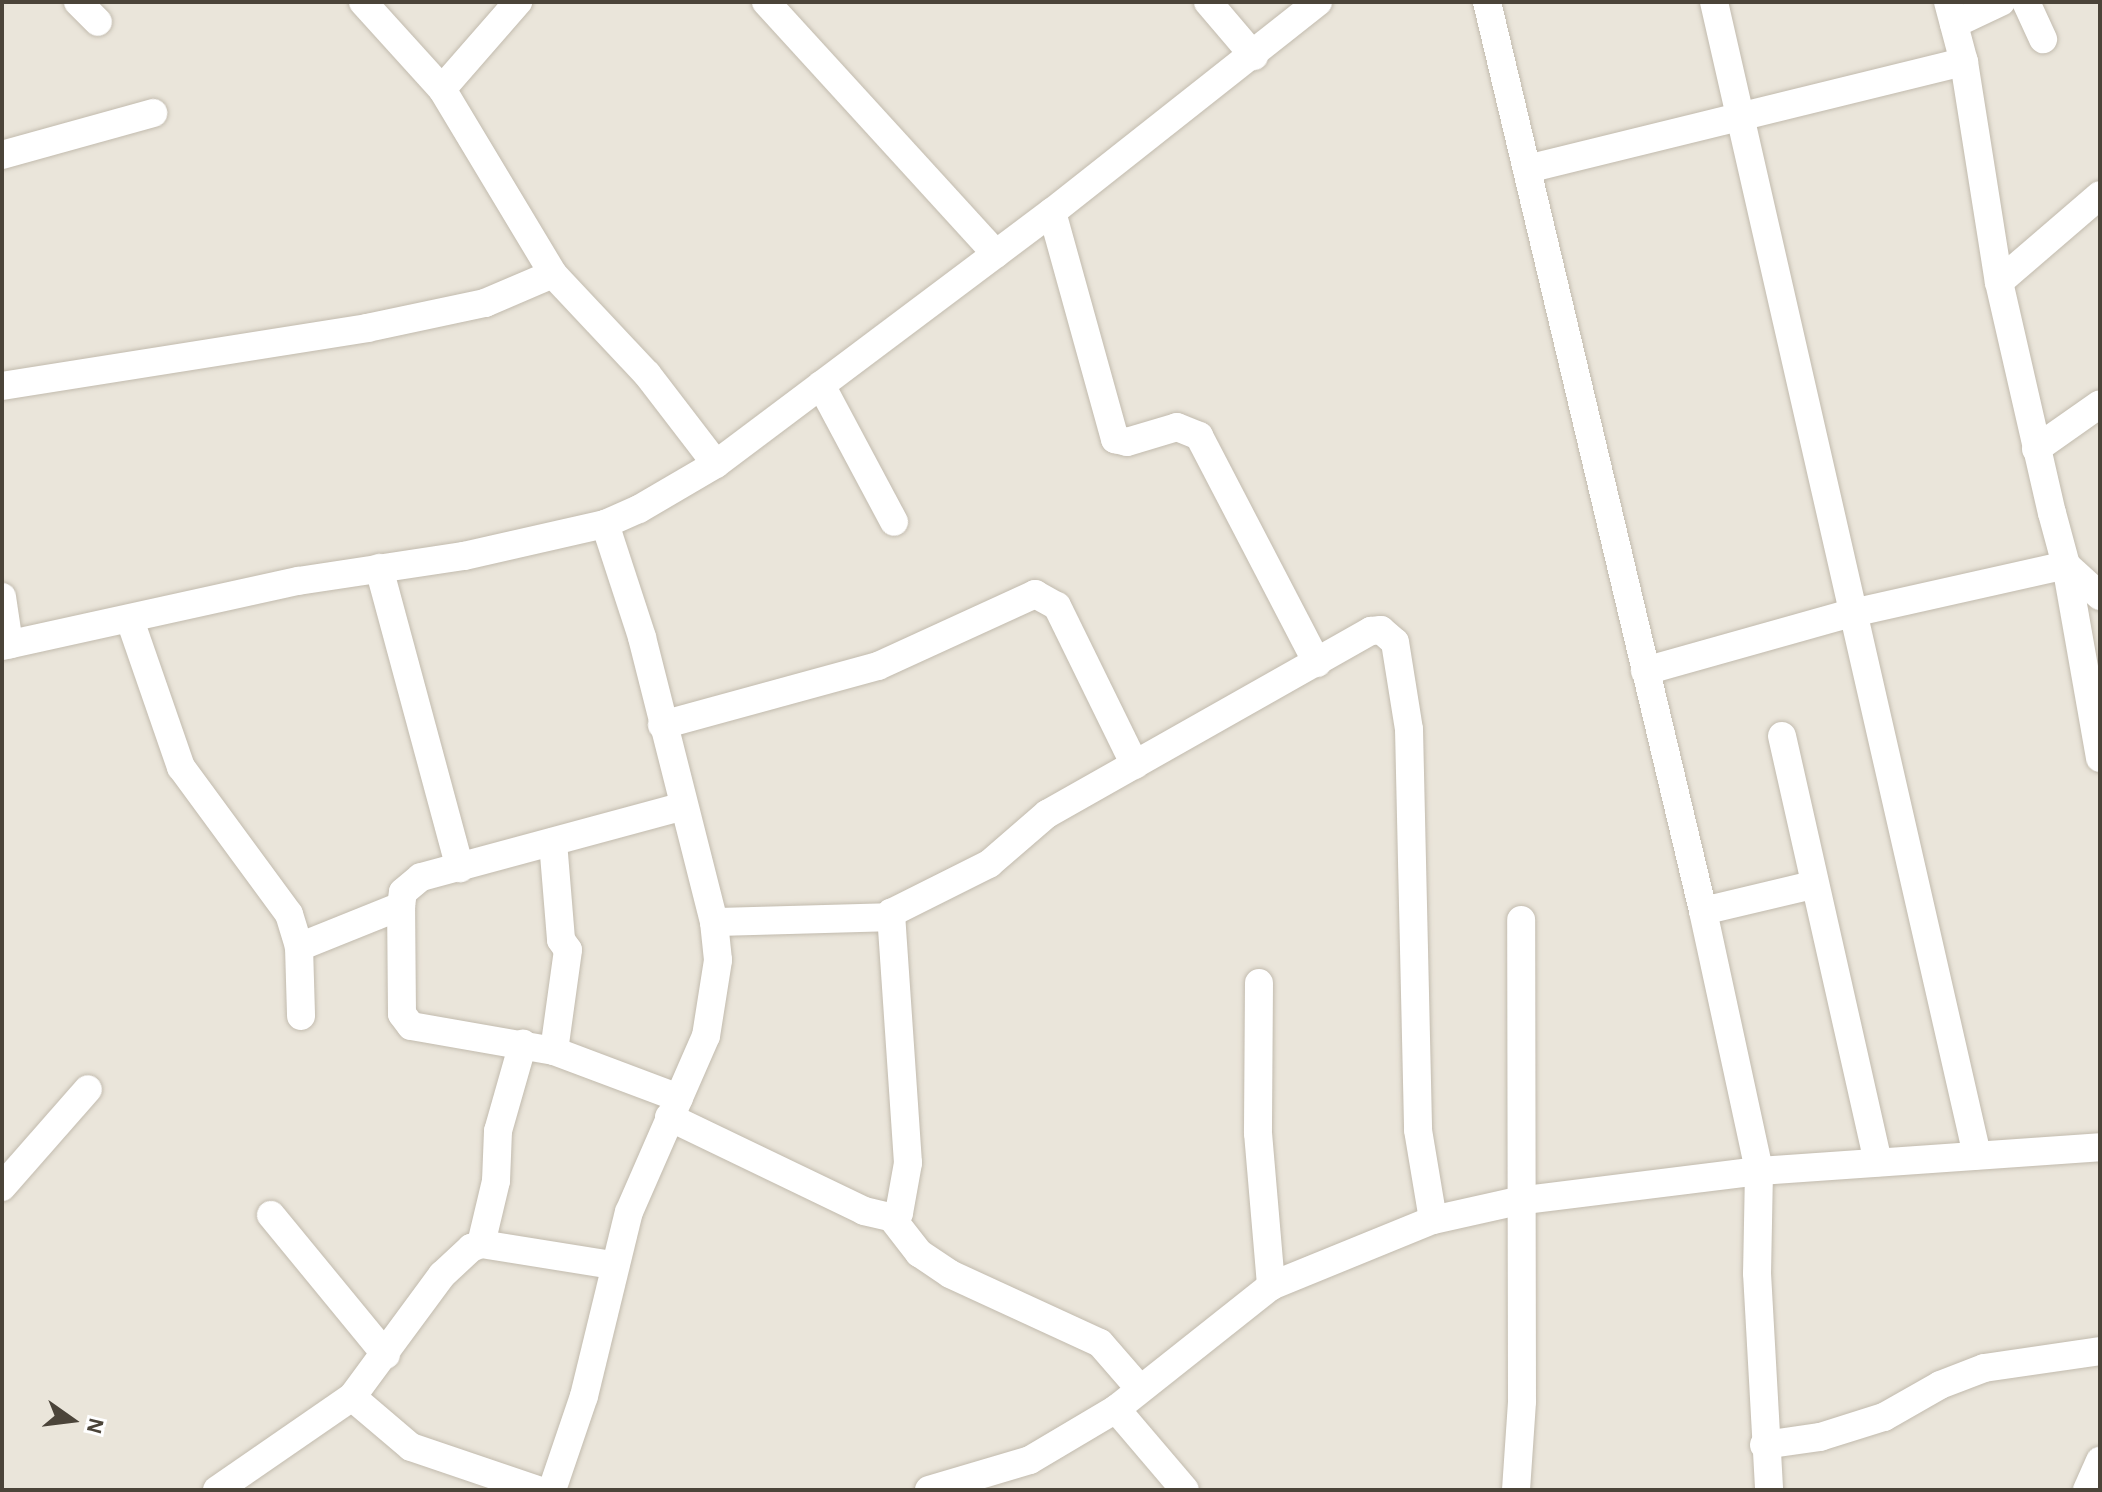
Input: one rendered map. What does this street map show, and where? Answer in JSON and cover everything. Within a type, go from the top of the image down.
[{"type":"street","points":[[363,2],[442,89],[553,274],[647,374],[716,464]]},
{"type":"street","points":[[442,89],[518,2]]},
{"type":"street","points":[[766,2],[996,254]]},
{"type":"street","points":[[1208,2],[1254,56]]},
{"type":"street","points":[[2,597],[5,645],[379,568],[464,556],[605,524],[716,464],[1052,212],[1254,56],[1318,2]]},
{"type":"street","points":[[1487,2],[1703,911],[1759,1171],[1764,1445],[1769,1490]]},
{"type":"street","points":[[1714,2],[1977,1155]]},
{"type":"street","points":[[2001,2],[1951,13],[1964,62],[1999,282],[2036,449],[2066,565],[2100,758]]},
{"type":"street","points":[[2026,2],[2043,39]]},
{"type":"street","points":[[1527,169],[1964,62]]},
{"type":"street","points":[[2,155],[153,113]]},
{"type":"street","points":[[1999,282],[2100,195]]},
{"type":"street","points":[[1052,212],[1115,439],[1127,442],[1177,427],[1199,436],[1317,663]]},
{"type":"street","points":[[2,386],[382,325],[485,303],[553,274]]},
{"type":"street","points":[[821,385],[894,522]]},
{"type":"street","points":[[2036,449],[2100,404]]},
{"type":"street","points":[[552,1490],[584,1396],[612,1265],[674,1107],[706,1036],[718,960],[714,922],[681,807],[642,637],[605,524]]},
{"type":"street","points":[[1645,671],[1852,613],[2066,565]]},
{"type":"street","points":[[2066,565],[2100,596]]},
{"type":"street","points":[[379,568],[460,868]]},
{"type":"street","points":[[662,725],[878,666],[1035,594],[1057,606],[1135,765]]},
{"type":"street","points":[[130,620],[181,767],[264,874],[289,914],[299,947],[301,1016]]},
{"type":"street","points":[[891,1217],[903,1203],[908,1163],[891,917],[893,910],[989,864],[1047,814],[1371,631],[1381,630],[1395,642],[1409,729],[1418,1130],[1433,1220]]},
{"type":"street","points":[[1782,736],[1812,885],[1878,1162]]},
{"type":"street","points":[[681,807],[409,885],[401,906],[406,1022],[554,1051],[674,1107],[864,1211],[891,1217],[919,1253],[950,1274],[1100,1343],[1140,1389]]},
{"type":"street","points":[[553,842],[561,940],[568,950],[554,1051]]},
{"type":"street","points":[[1703,911],[1812,885]]},
{"type":"street","points":[[299,947],[401,906]]},
{"type":"street","points":[[714,922],[891,917]]},
{"type":"street","points":[[1516,1490],[1523,1388],[1518,1201],[1521,920]]},
{"type":"street","points":[[1259,983],[1258,1133],[1271,1286]]},
{"type":"street","points":[[481,1244],[496,1181],[493,1154],[523,1043]]},
{"type":"street","points":[[2,1187],[88,1089]]},
{"type":"street","points":[[929,1490],[1030,1460],[1116,1409],[1271,1286],[1433,1220],[1518,1201],[1759,1171],[2100,1147]]},
{"type":"street","points":[[271,1215],[386,1355]]},
{"type":"street","points":[[217,1490],[352,1397],[457,1257],[481,1244],[612,1265]]},
{"type":"street","points":[[1764,1445],[1820,1437],[1884,1417],[1940,1385],[1984,1368],[2100,1351]]},
{"type":"street","points":[[352,1397],[411,1447],[537,1490]]},
{"type":"street","points":[[1116,1409],[1185,1490]]},
{"type":"street","points":[[2087,1490],[2100,1461]]},
{"type":"shaded area","points":[[2,2],[2100,2],[2100,1490],[2,1490]]}]
